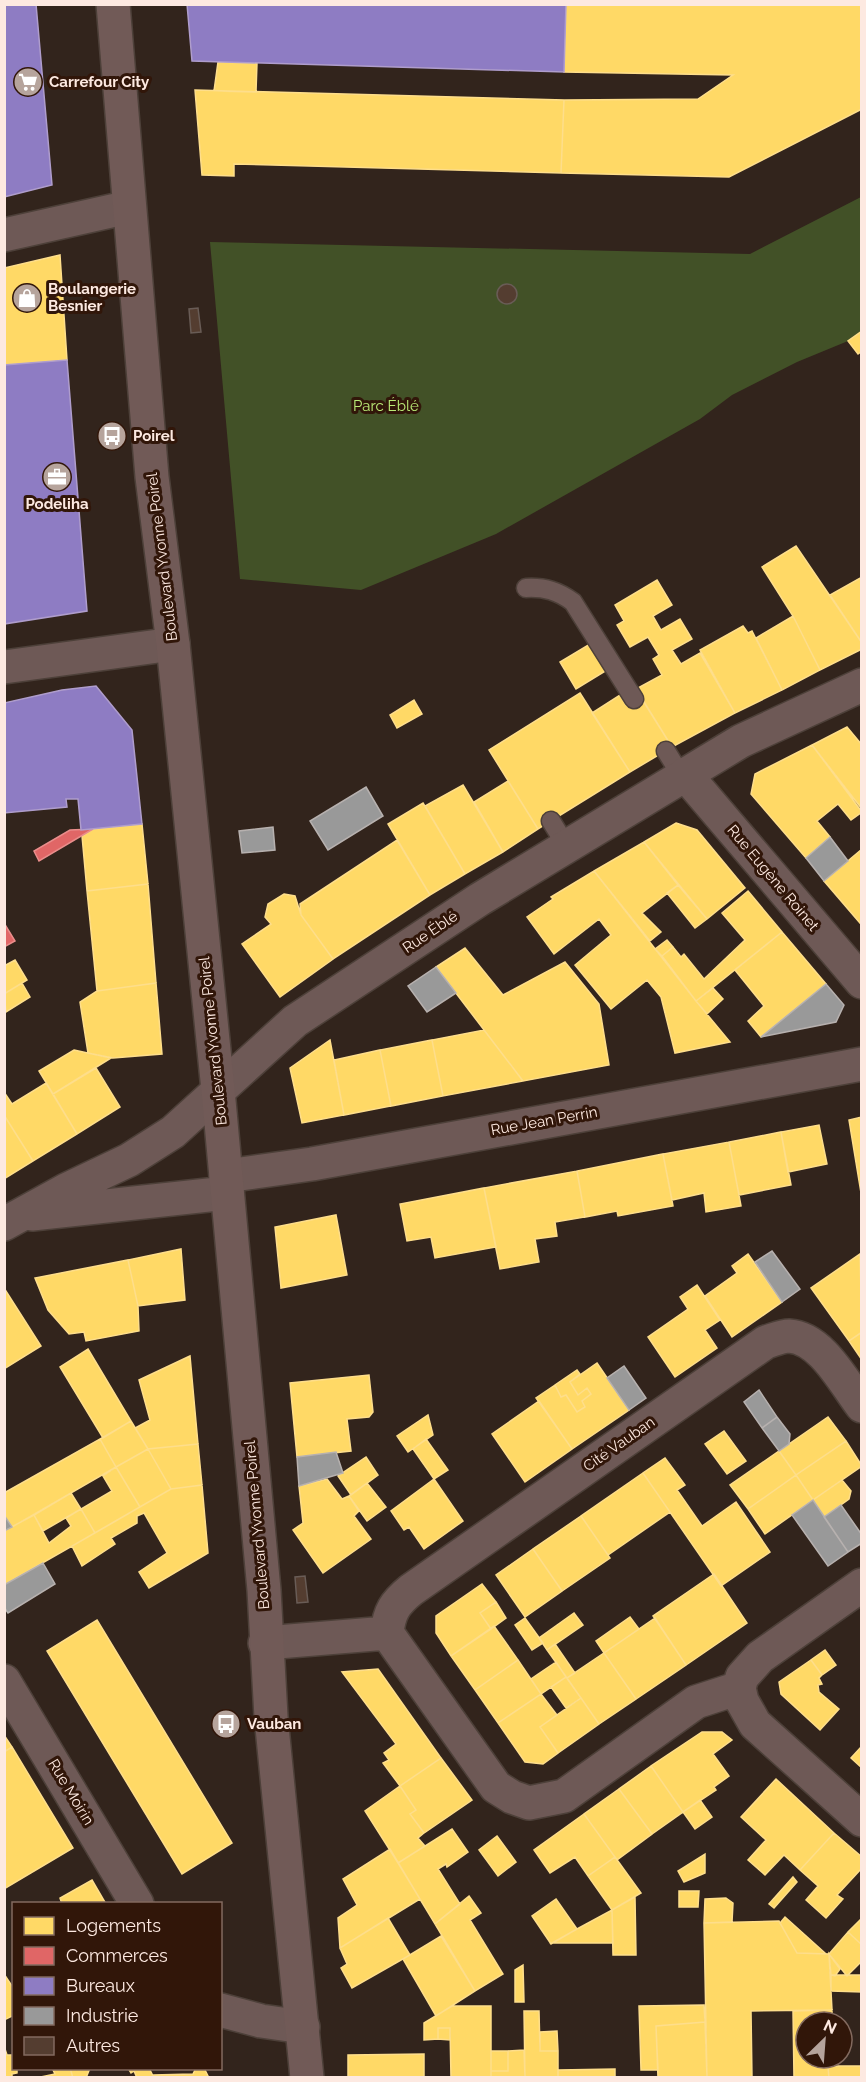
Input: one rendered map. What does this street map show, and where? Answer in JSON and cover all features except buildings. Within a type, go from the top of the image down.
[{"type":"street","name":"Boulevard Yvonne Poirel","points":[[113,4],[152,477],[173,644],[219,1090],[264,1590],[265,1643],[307,2078]]},
{"type":"street","points":[[4,235],[129,207]]},
{"type":"street","points":[[4,667],[173,644]]},
{"type":"street","name":"Rue Éblé","points":[[14,1219],[66,1190],[129,1160],[173,1132],[295,1022],[480,899],[559,834],[678,767],[741,741],[861,685]]},
{"type":"street","name":"Rue Eugène Roinet","points":[[678,767],[861,982]]},
{"type":"street","name":"Rue Jean Perrin","points":[[227,1185],[312,1164],[861,1064]]},
{"type":"street","name":"Rue Éblé","points":[[14,1219],[136,1202],[227,1185]]},
{"type":"street","name":"Cité Vauban","points":[[387,1633],[388,1617],[394,1604],[411,1590],[766,1342],[789,1336],[807,1342],[824,1356],[861,1406]]},
{"type":"street","points":[[861,1585],[760,1657],[742,1677],[739,1688],[745,1707],[755,1724],[861,1820]]},
{"type":"street","points":[[265,1643],[387,1633],[496,1787],[512,1797],[529,1803],[564,1796],[696,1702],[739,1688]]},
{"type":"street","name":"Rue Moirin","points":[[4,1681],[136,1902]]},
{"type":"street","points":[[222,2011],[261,2021],[303,2027]]},
{"type":"lane","points":[[526,588],[548,589],[573,602],[634,699]]},
{"type":"green space","name":"Parc Éblé","points":[[861,197],[861,331],[848,341],[797,362],[732,395],[700,419],[496,534],[361,590],[240,579],[210,242],[750,254]]},
{"type":"place","name":"Carrefour City","points":[[28,82]]},
{"type":"place","name":"Boulangerie Besnier","points":[[27,298]]},
{"type":"place","name":"Poirel","points":[[112,436]]},
{"type":"place","name":"Podeliha","points":[[57,477]]},
{"type":"place","name":"Vauban","points":[[226,1724]]}]
